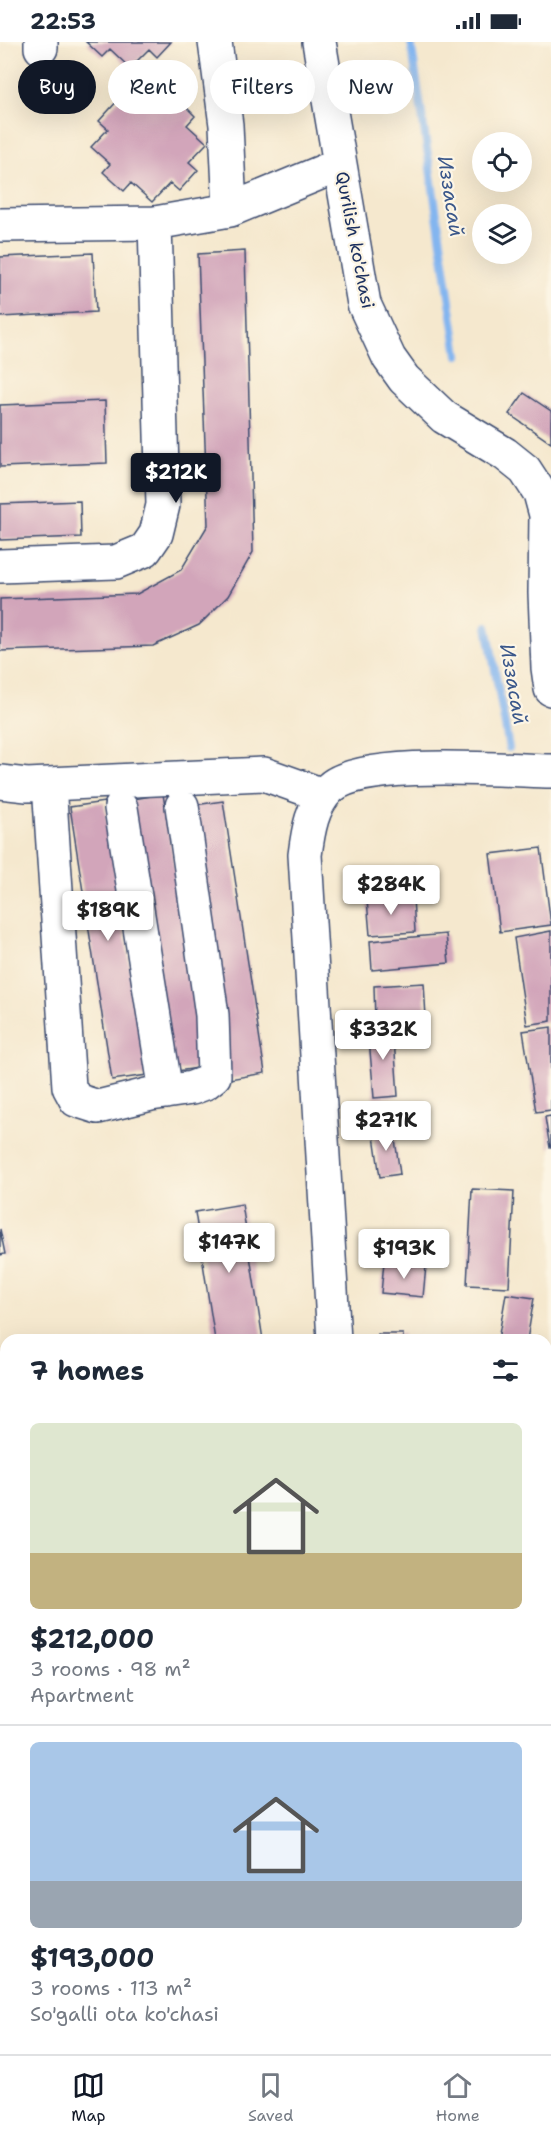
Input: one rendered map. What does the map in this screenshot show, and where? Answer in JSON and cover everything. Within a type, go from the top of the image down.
[{"type":"street","points":[[215,42],[226,125],[230,210]]},
{"type":"street","name":"Qurilish ko'chasi","points":[[319,42],[364,304],[389,358],[404,379],[444,417],[505,454],[525,470],[540,493],[549,514],[545,622],[551,689]]},
{"type":"street","points":[[0,225],[155,222],[230,210],[339,165]]},
{"type":"street","points":[[0,566],[116,562],[145,550],[156,534],[162,505],[155,222]]},
{"type":"street","points":[[334,1334],[305,855],[310,824],[323,795],[341,780],[353,776],[418,767],[551,771]]},
{"type":"street","points":[[0,782],[27,785],[264,774],[323,795]]},
{"type":"street","points":[[50,784],[69,1087],[76,1100],[98,1107],[192,1088],[214,1077],[212,1015],[182,806]]},
{"type":"street","points":[[121,808],[166,1092]]},
{"type":"building","points":[[86,42],[171,42],[157,57],[149,49],[138,60],[122,60],[110,49],[102,57]]},
{"type":"building","points":[[108,111],[108,114],[193,114],[195,116],[187,125],[207,143],[189,162],[198,170],[179,191],[170,183],[152,202],[131,183],[124,191],[103,172],[110,164],[91,147],[108,129],[99,121]]},
{"type":"building","points":[[245,251],[253,552],[228,596],[199,625],[153,646],[0,651],[0,599],[137,594],[181,570],[208,525],[198,254]]},
{"type":"building","points":[[93,253],[96,312],[0,317],[0,257]]},
{"type":"building","points":[[524,393],[551,411],[551,443],[509,414]]},
{"type":"building","points":[[105,401],[107,463],[0,467],[0,405]]},
{"type":"building","points":[[80,501],[81,537],[0,540],[0,504]]},
{"type":"building","points":[[163,794],[205,1067],[170,1072],[128,800]]},
{"type":"building","points":[[223,801],[265,1073],[230,1079],[188,806]]},
{"type":"building","points":[[104,802],[147,1075],[112,1080],[70,807]]},
{"type":"building","points":[[541,848],[551,925],[500,932],[490,854]]},
{"type":"building","points":[[413,897],[415,932],[370,935],[367,900]]},
{"type":"building","points":[[551,931],[551,1021],[527,1025],[514,938]]},
{"type":"building","points":[[446,934],[449,963],[372,970],[370,941]]},
{"type":"building","points":[[424,983],[426,1017],[375,1020],[374,986]]},
{"type":"building","points":[[393,1025],[398,1096],[374,1098],[368,1027]]},
{"type":"building","points":[[551,1027],[551,1110],[536,1112],[523,1031]]},
{"type":"building","points":[[551,1116],[551,1148],[550,1148],[545,1117]]},
{"type":"building","points":[[393,1126],[400,1174],[380,1177],[373,1129]]},
{"type":"building","points":[[472,1189],[514,1191],[509,1287],[467,1285]]},
{"type":"building","points":[[242,1204],[262,1334],[214,1334],[195,1212]]},
{"type":"building","points":[[0,1229],[5,1254],[0,1255]]},
{"type":"building","points":[[384,1262],[426,1266],[423,1297],[381,1293]]},
{"type":"building","points":[[506,1294],[534,1298],[528,1334],[499,1334]]},
{"type":"waterway","name":"Иззасай","points":[[411,42],[458,355]]},
{"type":"waterway","name":"Иззасай","points":[[487,626],[509,748]]}]
